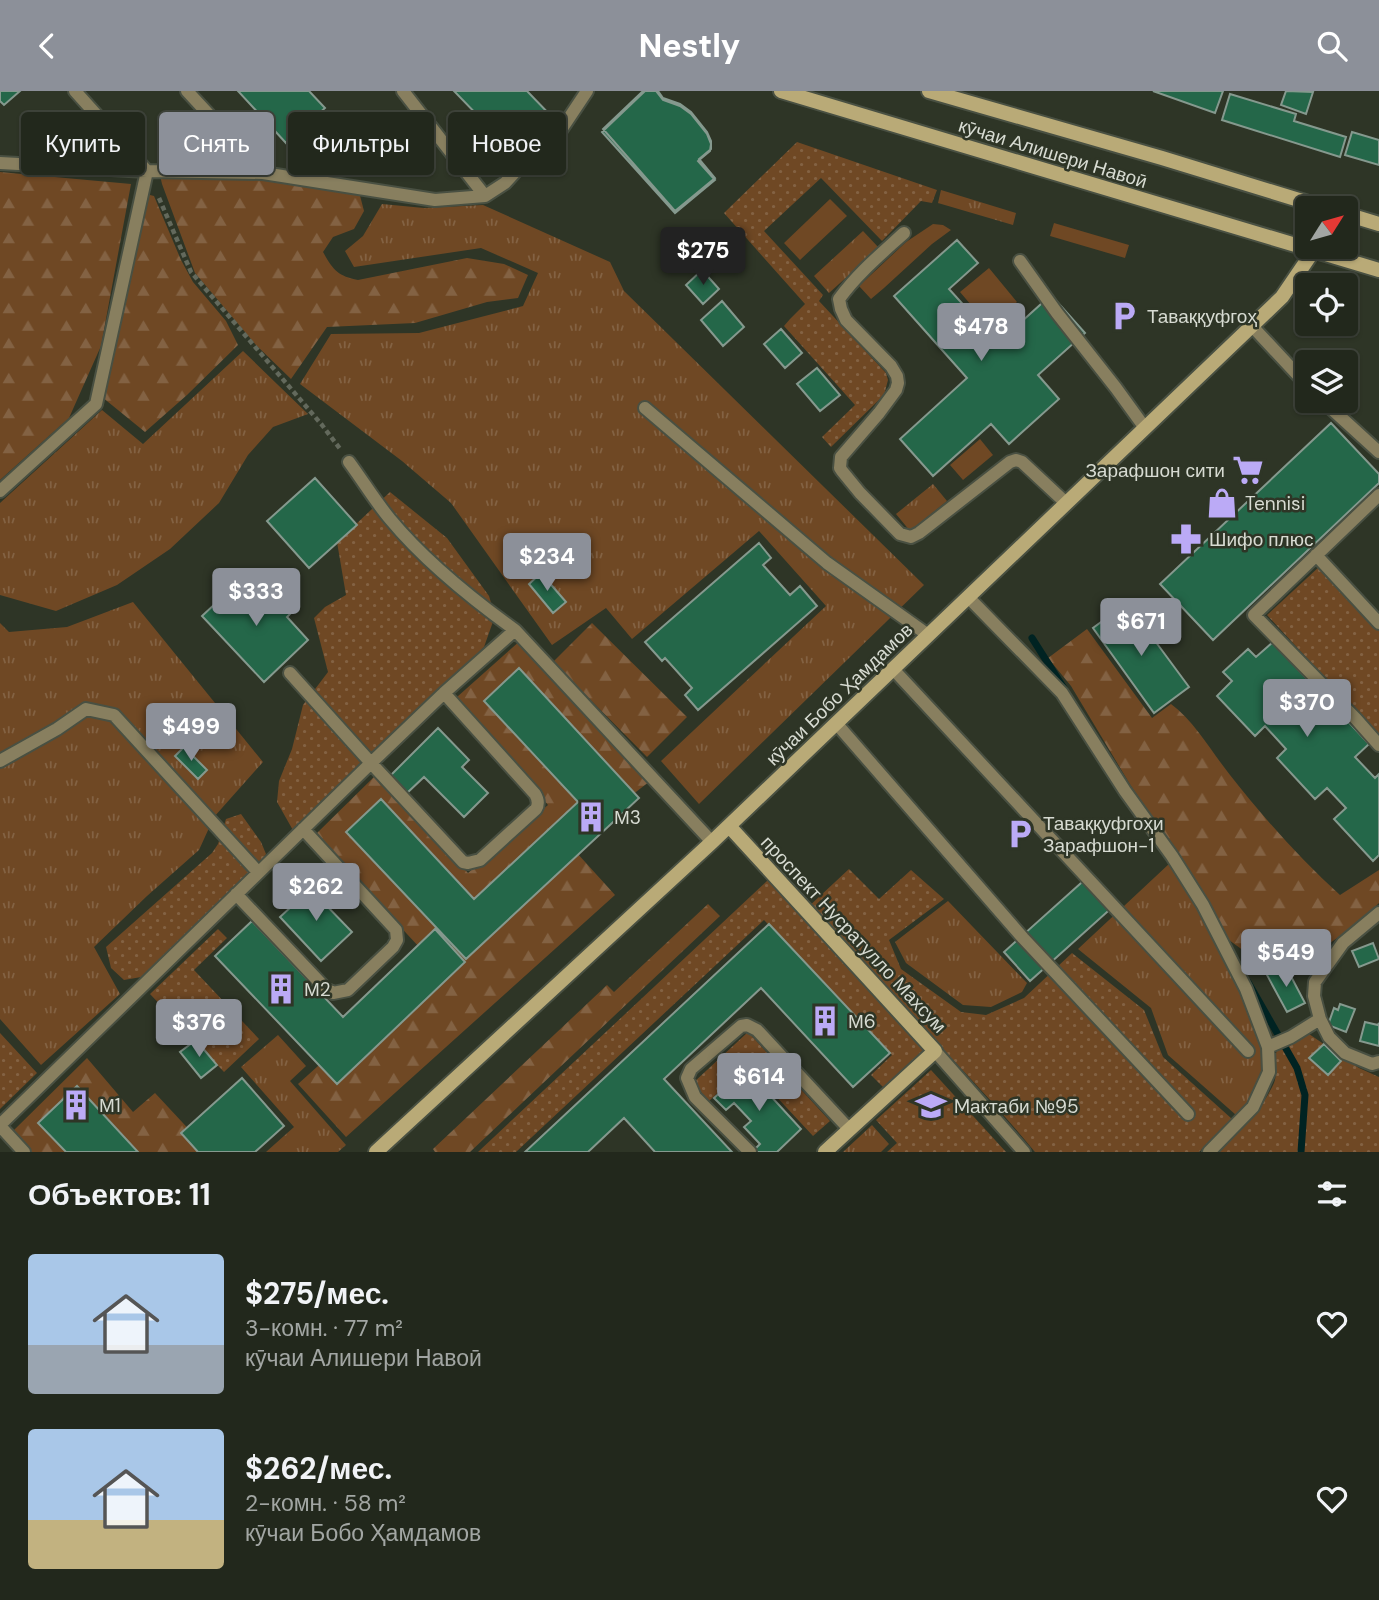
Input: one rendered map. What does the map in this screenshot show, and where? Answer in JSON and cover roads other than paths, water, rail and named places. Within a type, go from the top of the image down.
[{"type":"street","name":"кӯчаи Алишери Навоӣ","points":[[781,91],[1295,243]]},
{"type":"street","name":"кӯчаи Алишери Навоӣ","points":[[929,91],[1295,199]]},
{"type":"street","points":[[1358,218],[1379,224]]},
{"type":"street","name":"кӯчаи Бобо Ҳамдамов","points":[[376,1152],[729,826],[1252,326],[1282,297],[1308,259]]},
{"type":"street","points":[[1345,259],[1379,270]]},
{"type":"street","name":"проспект Нусратулло Махсум","points":[[729,826],[935,1051],[825,1152]]},
{"type":"lane","points":[[75,91],[147,171]]},
{"type":"lane","points":[[187,91],[206,112]]},
{"type":"lane","points":[[403,91],[485,196]]},
{"type":"lane","points":[[274,175],[435,200],[485,196],[505,183],[561,130],[587,91]]},
{"type":"lane","points":[[0,163],[159,171]]},
{"type":"lane","points":[[0,491],[96,404],[147,171]]},
{"type":"lane","points":[[904,233],[851,282],[839,299],[846,320],[891,366],[898,383],[879,413],[841,457],[840,468],[900,534],[911,537],[1016,460],[1022,462],[1066,503]]},
{"type":"lane","points":[[1020,261],[1144,428]]},
{"type":"lane","points":[[1252,326],[1295,372]]},
{"type":"lane","points":[[645,408],[827,563],[928,635]]},
{"type":"lane","points":[[1336,413],[1379,452]]},
{"type":"lane","points":[[349,462],[390,519],[407,537],[480,605],[515,630],[712,842]]},
{"type":"lane","points":[[1379,495],[1254,615],[1379,745]]},
{"type":"lane","points":[[1316,555],[1379,622]]},
{"type":"lane","points":[[968,597],[1062,692],[1125,791],[1203,905],[1272,1045],[1269,1072],[1253,1107],[1209,1152]]},
{"type":"lane","points":[[24,1152],[0,1126],[371,763],[515,630]]},
{"type":"lane","points":[[893,669],[1248,1051]]},
{"type":"lane","points":[[290,673],[463,862],[468,863],[480,860],[538,806],[535,794],[444,693]]},
{"type":"lane","points":[[0,761],[57,729],[86,709],[114,715],[258,872]]},
{"type":"lane","points":[[836,723],[1023,938],[1188,1114]]},
{"type":"lane","points":[[236,894],[327,989],[333,993],[348,991],[393,947],[397,940],[396,930],[303,829]]},
{"type":"lane","points":[[1379,913],[1343,943],[1315,982],[1314,996],[1320,1019],[1329,1037],[1345,1053],[1372,1064],[1379,1062]]},
{"type":"lane","points":[[1272,1045],[1320,1019]]},
{"type":"lane","points":[[750,1152],[695,1097],[687,1078],[691,1069],[741,1026],[747,1025],[757,1030],[849,1129]]},
{"type":"lane","points":[[935,1051],[1024,1152]]},
{"type":"waterway","points":[[1032,638],[1065,690]]},
{"type":"waterway","points":[[1248,982],[1297,1068],[1305,1095],[1301,1152]]},
{"type":"place","name":"Таваққуфгоҳ","points":[[1124,316]]},
{"type":"place","name":"Зарафшон сити","points":[[1248,470]]},
{"type":"place","name":"Tennisi","points":[[1222,503]]},
{"type":"place","name":"Шифо плюс","points":[[1186,539]]},
{"type":"place","name":"М3","points":[[591,817]]},
{"type":"place","name":"Таваққуфгоҳи Зарафшон-1","points":[[1020,834]]},
{"type":"place","name":"М2","points":[[281,989]]},
{"type":"place","name":"М6","points":[[825,1021]]},
{"type":"place","name":"М1","points":[[76,1105]]},
{"type":"place","name":"Mактаби №95","points":[[931,1106]]}]
